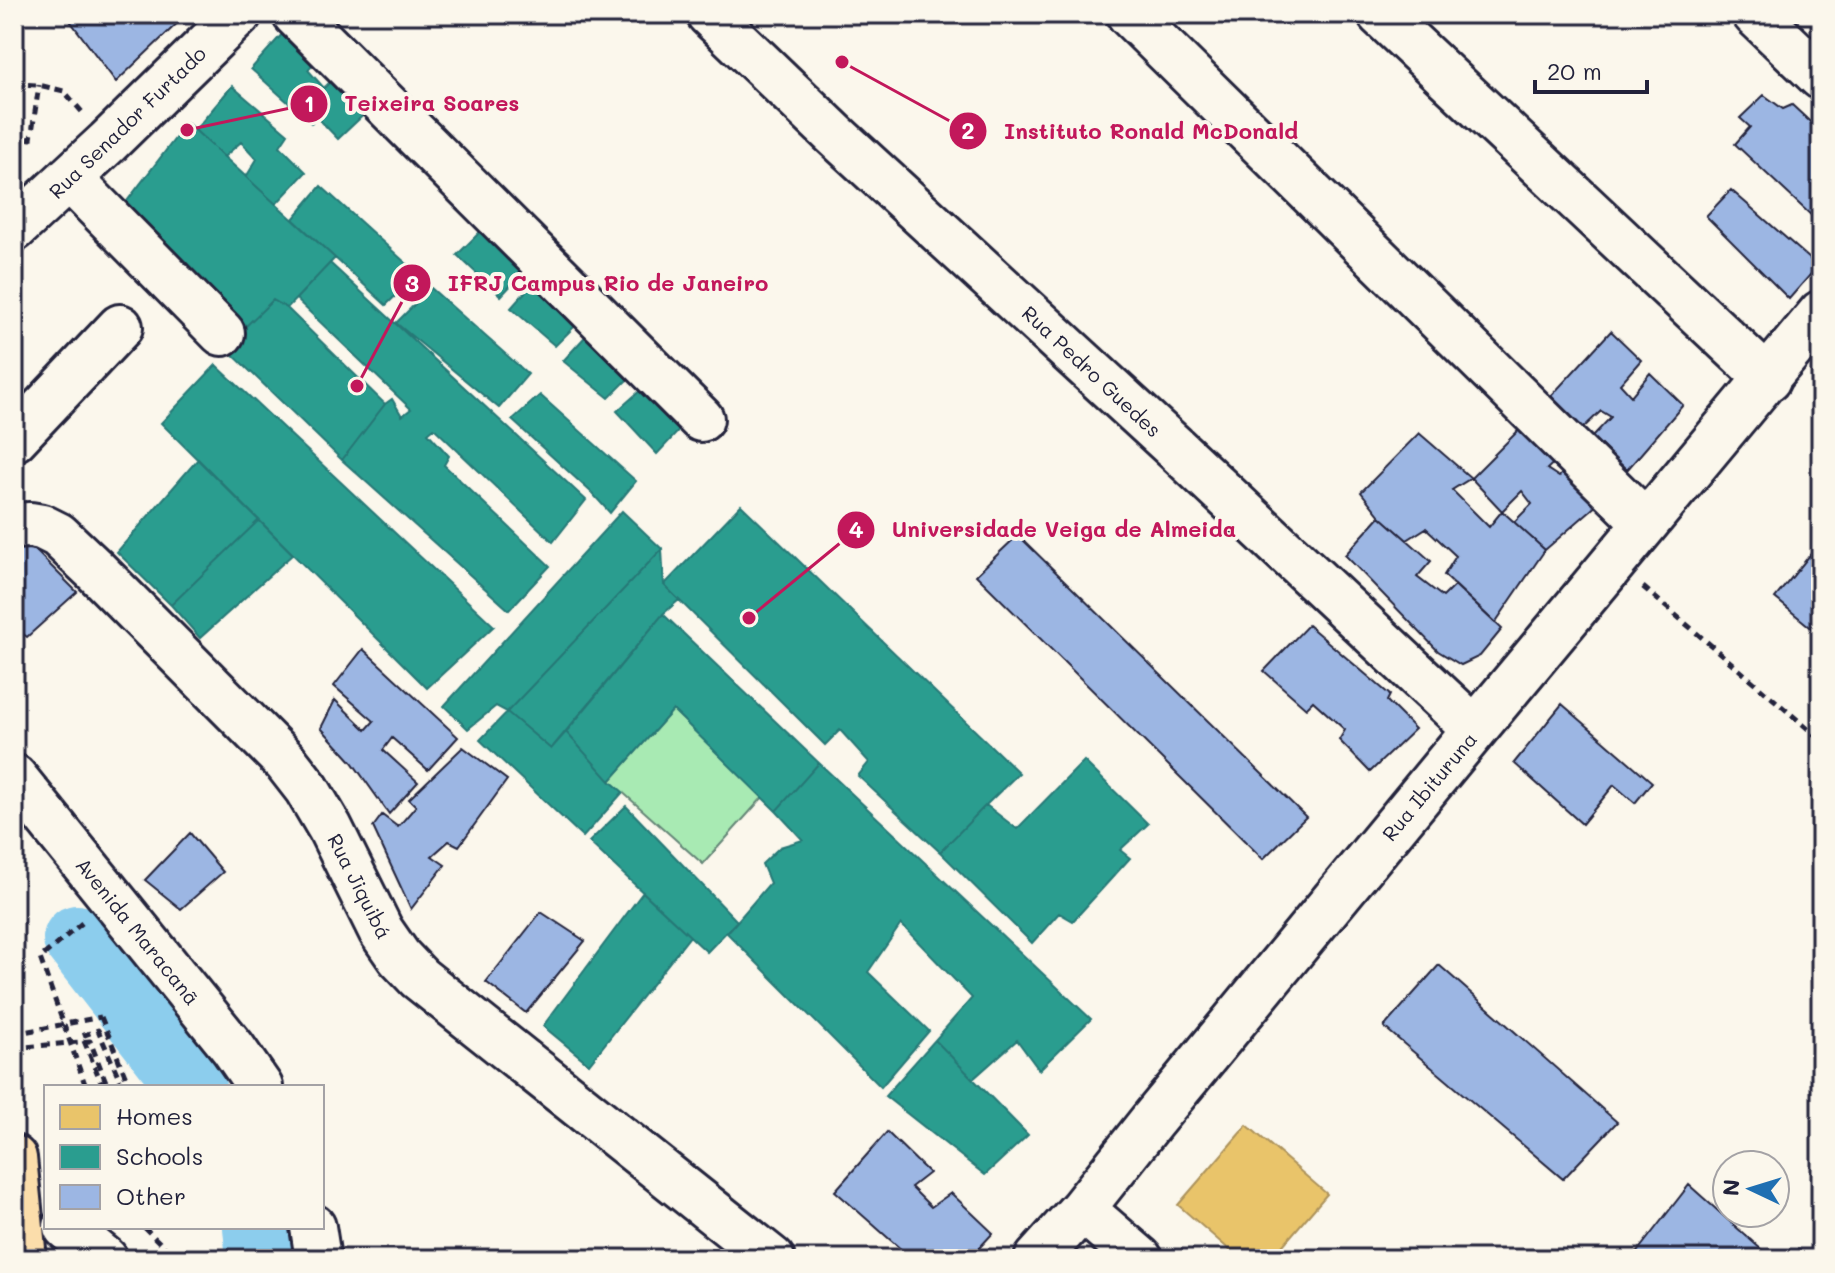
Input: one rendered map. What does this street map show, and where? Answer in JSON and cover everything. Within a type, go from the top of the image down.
[{"type":"main road","points":[[23,1181],[24,1259]]},
{"type":"street","name":"Rua Senador Furtado","points":[[14,229],[239,14]]},
{"type":"street","points":[[295,14],[701,419]]},
{"type":"street","name":"Rua Pedro Guedes","points":[[709,14],[835,135],[1475,729]]},
{"type":"street","points":[[1129,14],[1646,523]]},
{"type":"street","points":[[1380,14],[1768,379]]},
{"type":"street","points":[[1755,14],[1821,77]]},
{"type":"street","points":[[69,178],[222,333]]},
{"type":"street","name":"Rua Ibituruna","points":[[1037,1259],[1082,1209],[1821,313]]},
{"type":"street","points":[[14,439],[120,327]]},
{"type":"street","name":"Rua Jiquibá","points":[[14,526],[42,527],[58,535],[286,762],[307,789],[330,828],[381,931],[419,978],[772,1259]]},
{"type":"street","name":"Avenida Maracanã","points":[[14,777],[233,1048],[259,1085]]},
{"type":"street","points":[[1082,1209],[1140,1259]]},
{"type":"street","points":[[68,1229],[105,1259]]},
{"type":"street","points":[[313,1229],[318,1259]]},
{"type":"path","points":[[14,81],[21,78],[14,122]]},
{"type":"path","points":[[14,81],[64,91],[108,142]]},
{"type":"path","points":[[14,137],[31,139],[39,85]]},
{"type":"path","points":[[1614,562],[1821,740]]},
{"type":"path","points":[[84,922],[40,958],[85,1085]]},
{"type":"path","points":[[14,1034],[101,1017],[129,1085]]},
{"type":"path","points":[[105,1085],[82,1036],[98,1030],[122,1085]]},
{"type":"path","points":[[14,1048],[90,1041],[105,1085]]},
{"type":"path","points":[[146,1229],[165,1248]]},
{"type":"green space","points":[[673,710],[763,797],[703,864],[610,781]]},
{"type":"building: Homes","points":[[1247,1125],[1327,1194],[1271,1259],[1240,1259],[1178,1205]]},
{"type":"building: Schools","points":[[292,23],[321,53],[308,70],[324,88],[340,72],[373,106],[338,139],[318,118],[311,123],[251,69]]},
{"type":"building: Schools","points":[[232,86],[288,134],[280,146],[306,172],[276,204],[246,177],[257,159],[241,142],[224,157],[195,130]]},
{"type":"building: Schools","points":[[187,123],[335,258],[287,308],[273,300],[244,328],[121,209]]},
{"type":"building: Schools","points":[[321,186],[418,274],[386,305],[293,219]]},
{"type":"building: Schools","points":[[489,223],[531,264],[501,296],[457,255]]},
{"type":"building: Schools","points":[[330,263],[586,500],[553,542],[434,428],[428,433],[449,456],[444,465],[550,566],[509,610],[342,460],[385,404],[392,399],[402,416],[411,409],[296,299]]},
{"type":"building: Schools","points":[[541,274],[584,317],[555,346],[511,308]]},
{"type":"building: Schools","points":[[431,288],[528,374],[499,408],[396,323]]},
{"type":"building: Schools","points":[[273,300],[287,308],[385,404],[342,460],[227,349]]},
{"type":"building: Schools","points":[[594,327],[637,370],[609,398],[563,361]]},
{"type":"building: Schools","points":[[216,365],[494,626],[427,688],[161,423]]},
{"type":"building: Schools","points":[[650,382],[687,422],[657,454],[617,411]]},
{"type":"building: Schools","points":[[540,395],[636,481],[610,513],[512,420]]},
{"type":"building: Schools","points":[[198,459],[259,520],[171,605],[117,552]]},
{"type":"building: Schools","points":[[741,505],[1019,773],[940,852],[858,776],[869,762],[840,730],[825,745],[664,585]]},
{"type":"building: Schools","points":[[622,511],[662,549],[507,712],[496,706],[468,729],[444,706]]},
{"type":"building: Schools","points":[[259,520],[293,554],[200,638],[171,605]]},
{"type":"building: Schools","points":[[662,549],[664,585],[679,600],[663,614],[551,749],[507,712]]},
{"type":"building: Schools","points":[[663,614],[819,763],[776,811],[673,710],[610,781],[566,732]]},
{"type":"building: Schools","points":[[507,712],[551,749],[566,732],[623,792],[583,837],[480,740]]},
{"type":"building: Schools","points":[[1084,761],[1148,824],[1120,850],[1130,858],[1073,921],[1059,913],[1032,943],[940,852],[986,805],[1017,829]]},
{"type":"building: Schools","points":[[819,763],[1091,1019],[1039,1070],[1017,1040],[973,1079],[935,1040],[972,998],[901,924],[868,972],[929,1031],[881,1087],[727,933],[770,883],[762,864],[780,847],[803,840],[776,811]]},
{"type":"building: Schools","points":[[626,806],[737,921],[707,952],[589,842]]},
{"type":"building: Schools","points":[[643,892],[690,936],[589,1064],[543,1026]]},
{"type":"building: Schools","points":[[935,1040],[1028,1135],[985,1175],[885,1096]]},
{"type":"building: Other","points":[[65,14],[187,14],[116,82]]},
{"type":"building: Other","points":[[1764,95],[1783,109],[1792,105],[1821,132],[1821,208],[1814,218],[1735,144],[1750,127],[1740,118]]},
{"type":"building: Other","points":[[1731,190],[1818,266],[1789,299],[1706,216]]},
{"type":"building: Other","points":[[1611,331],[1641,360],[1620,384],[1631,396],[1650,373],[1683,405],[1627,470],[1592,437],[1611,417],[1601,411],[1581,430],[1551,396]]},
{"type":"building: Other","points":[[1529,420],[1564,453],[1547,469],[1559,477],[1570,462],[1606,497],[1545,550],[1514,522],[1532,504],[1522,491],[1502,511],[1471,478]]},
{"type":"building: Other","points":[[1419,433],[1471,478],[1452,490],[1489,527],[1502,511],[1545,550],[1495,623],[1444,575],[1456,556],[1426,528],[1407,540],[1380,516],[1361,492]]},
{"type":"building: Other","points":[[1380,516],[1431,561],[1417,577],[1443,597],[1455,585],[1502,629],[1480,656],[1461,665],[1438,651],[1345,555]]},
{"type":"building: Other","points":[[1018,535],[1306,817],[1263,859],[976,575]]},
{"type":"building: Other","points":[[31,546],[77,592],[27,637],[14,627],[14,550]]},
{"type":"building: Other","points":[[1814,550],[1821,556],[1821,636],[1775,598]]},
{"type":"building: Other","points":[[1308,625],[1390,695],[1387,701],[1415,729],[1370,772],[1339,740],[1345,730],[1313,701],[1306,708],[1264,671]]},
{"type":"building: Other","points":[[363,649],[458,737],[428,770],[392,738],[383,750],[418,782],[389,814],[352,762],[321,728],[335,700],[366,730],[374,721],[334,686]]},
{"type":"building: Other","points":[[1562,704],[1652,782],[1635,803],[1614,785],[1582,824],[1514,763]]},
{"type":"building: Other","points":[[463,747],[507,780],[459,846],[449,841],[432,856],[445,865],[411,909],[373,827],[382,815],[398,827],[416,806],[409,799]]},
{"type":"building: Other","points":[[190,833],[223,872],[181,909],[145,880]]},
{"type":"building: Other","points":[[541,912],[585,941],[526,1013],[486,982]]},
{"type":"building: Other","points":[[1439,965],[1617,1122],[1563,1179],[1384,1027]]},
{"type":"building: Other","points":[[887,1132],[929,1173],[911,1187],[931,1207],[951,1193],[993,1233],[969,1259],[912,1259],[835,1191]]},
{"type":"building: Other","points":[[1689,1185],[1711,1205],[1711,1229],[1738,1229],[1772,1259],[1645,1259],[1637,1252]]},
{"type":"waterway","points":[[77,939],[190,1085]]},
{"type":"waterway","points":[[257,1229],[260,1259]]},
{"type":"place","name":"Instituto Ronald McDonald","points":[[842,62]]},
{"type":"place","name":"Teixeira Soares","points":[[187,130]]},
{"type":"place","name":"IFRJ Campus Rio de Janeiro","points":[[357,386]]},
{"type":"place","name":"Universidade Veiga de Almeida","points":[[749,618]]}]
